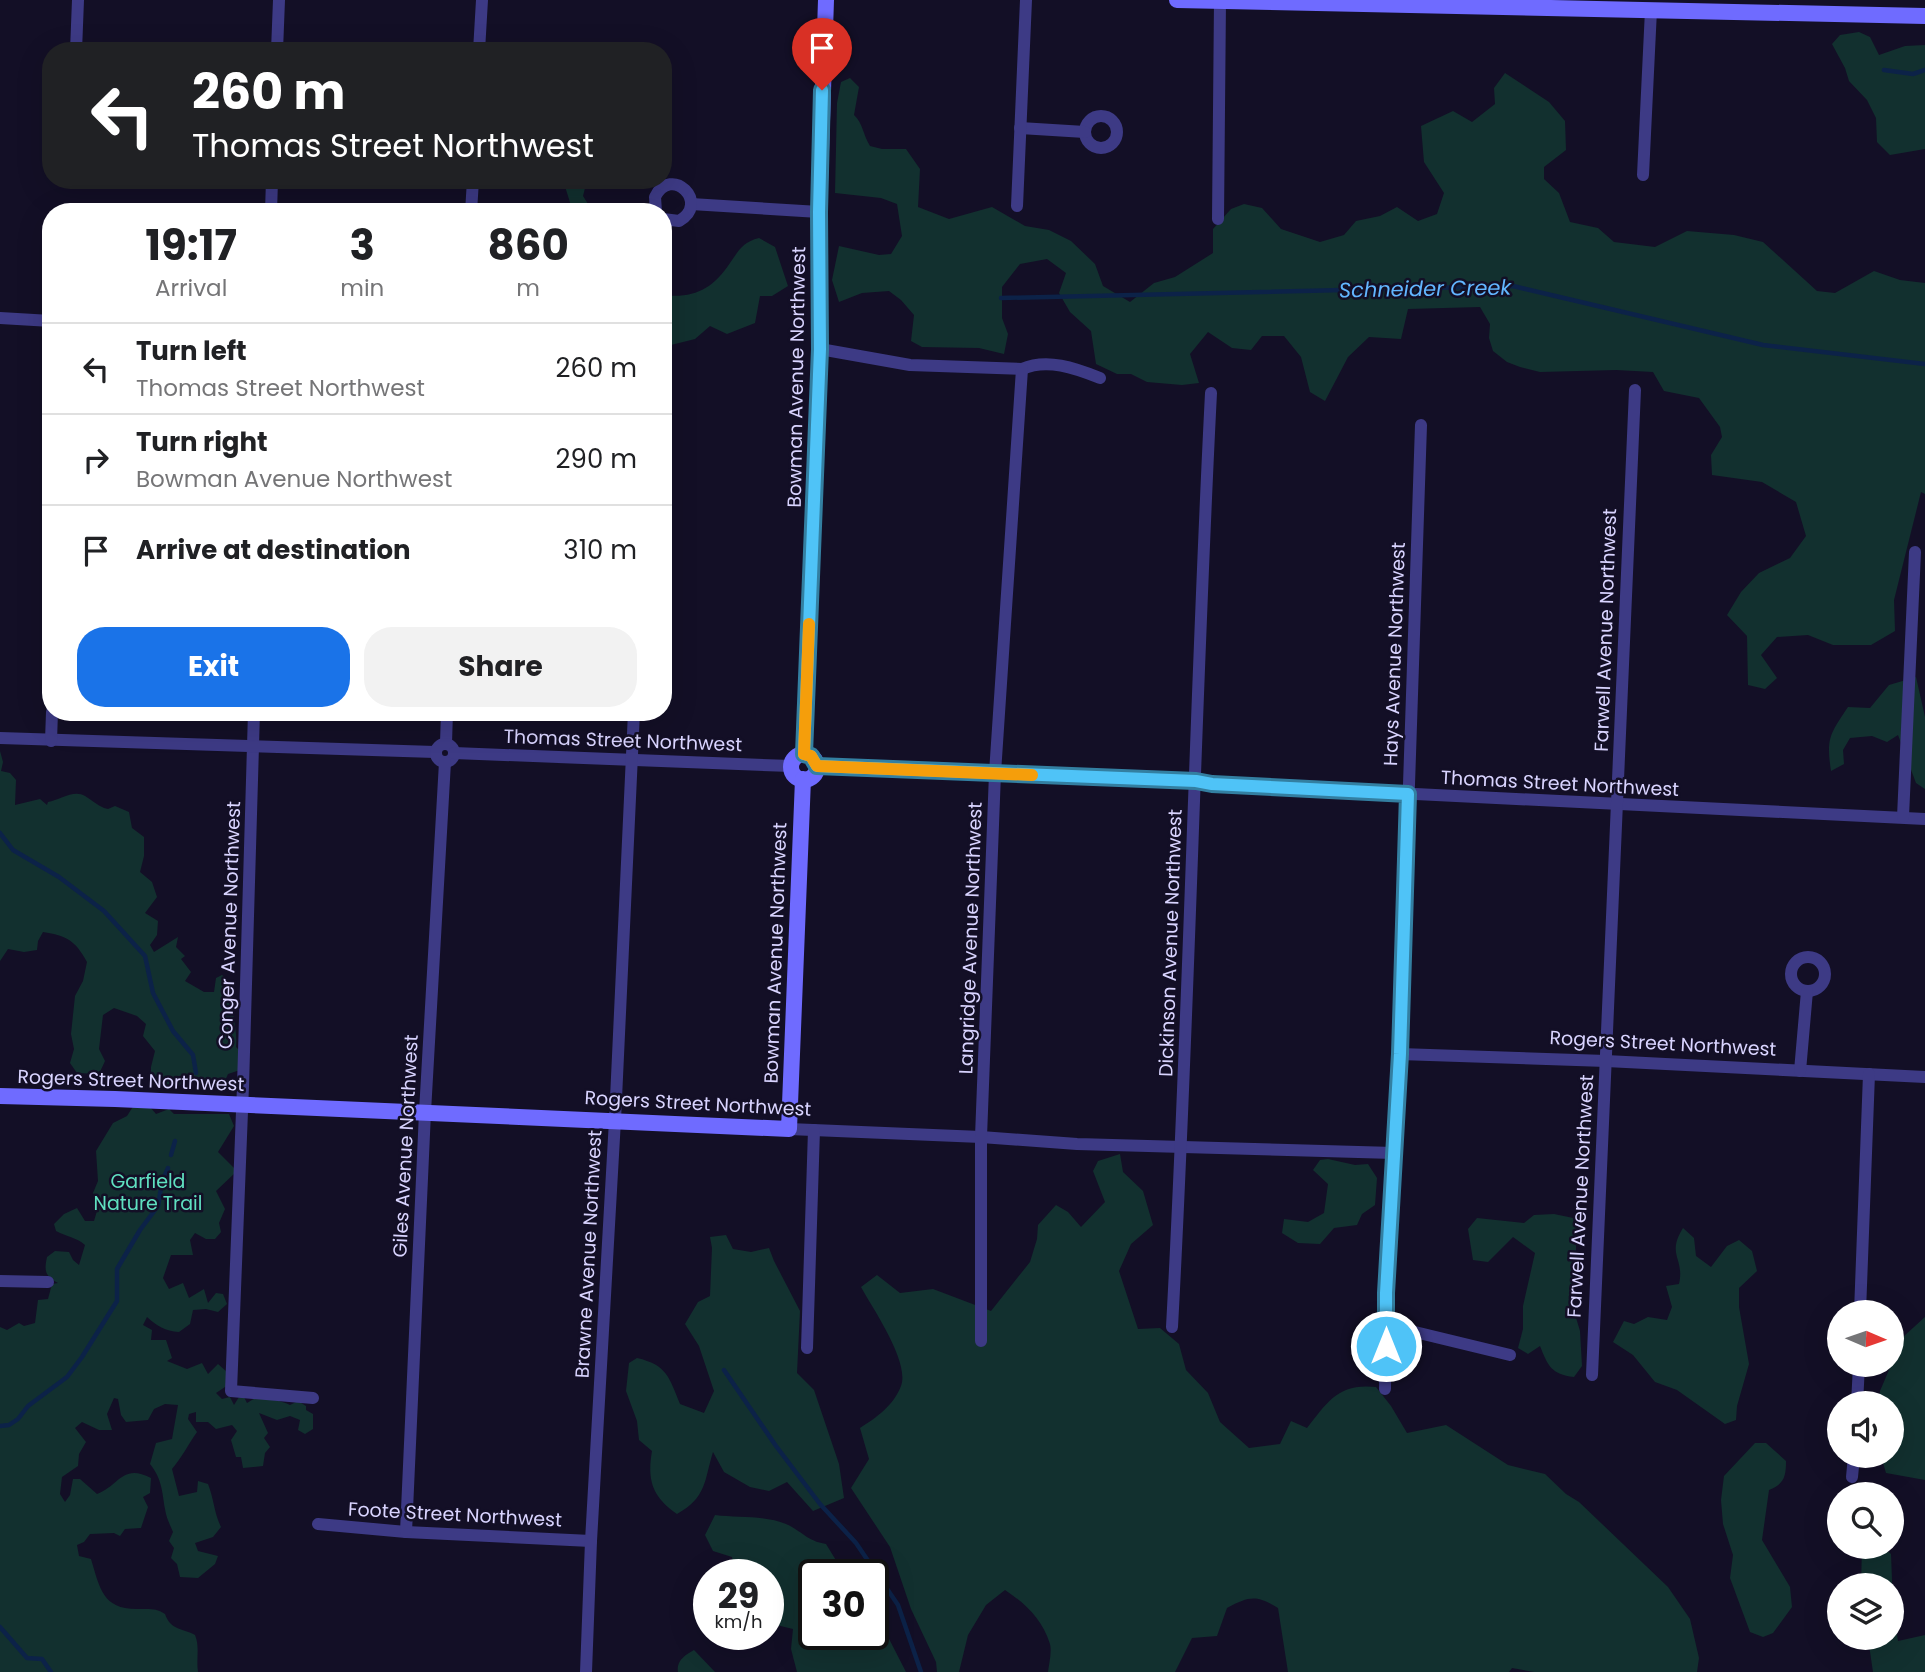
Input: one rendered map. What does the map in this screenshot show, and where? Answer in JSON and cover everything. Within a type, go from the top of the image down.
[{"type":"street","points":[[76,42],[78,0]]},
{"type":"street","points":[[277,42],[279,0]]},
{"type":"street","points":[[480,42],[482,0]]},
{"type":"street","name":"Bowman Avenue Northwest","points":[[804,754],[820,349],[819,212],[826,0]]},
{"type":"street","points":[[1017,206],[1026,0]]},
{"type":"street","points":[[1177,0],[1651,5],[1925,16]]},
{"type":"street","points":[[1218,219],[1220,1]]},
{"type":"street","points":[[1643,175],[1651,5]]},
{"type":"street","points":[[1020,128],[1085,132]]},
{"type":"street","points":[[672,184],[685,189],[691,204],[684,218],[672,222]]},
{"type":"street","points":[[691,204],[819,212]]},
{"type":"street","points":[[0,318],[42,320]]},
{"type":"street","points":[[820,349],[910,365],[1021,369],[1034,364],[1057,365],[1100,378]]},
{"type":"street","name":"Langridge Avenue Northwest","points":[[981,1341],[981,1137],[995,773],[1021,369]]},
{"type":"street","name":"Farwell Avenue Northwest","points":[[1592,1375],[1635,390]]},
{"type":"street","name":"Dickinson Avenue Northwest","points":[[1172,1327],[1182,1148],[1211,393]]},
{"type":"street","name":"Hays Avenue Northwest","points":[[1385,1389],[1386,1293],[1400,1054],[1421,425]]},
{"type":"street","points":[[1903,817],[1915,552]]},
{"type":"street","points":[[51,741],[52,721]]},
{"type":"street","name":"Conger Avenue Northwest","points":[[254,721],[243,1106],[231,1391],[313,1398]]},
{"type":"street","name":"Giles Avenue Northwest","points":[[406,1532],[447,721]]},
{"type":"street","name":"Brawne Avenue Northwest","points":[[586,1672],[634,721]]},
{"type":"street","name":"Thomas Street Northwest","points":[[0,738],[791,766]]},
{"type":"street","points":[[804,754],[811,756],[817,766],[813,776],[803,779],[793,773],[791,766],[797,756],[804,754]]},
{"type":"street","name":"Thomas Street Northwest","points":[[817,766],[1196,781],[1408,794],[1925,818]]},
{"type":"street","name":"Bowman Avenue Northwest","points":[[789,1129],[803,779]]},
{"type":"street","points":[[1800,1071],[1807,991]]},
{"type":"street","name":"Rogers Street Northwest","points":[[1400,1054],[1925,1077]]},
{"type":"street","points":[[1860,1300],[1869,1074]]},
{"type":"street","name":"Rogers Street Northwest","points":[[0,1096],[115,1098],[243,1106],[615,1120],[1077,1144],[1394,1153]]},
{"type":"street","points":[[807,1348],[814,1130]]},
{"type":"street","points":[[0,1281],[48,1282]]},
{"type":"street","points":[[1386,1325],[1510,1355]]},
{"type":"street","points":[[1852,1477],[1853,1468]]},
{"type":"street","name":"Foote Street Northwest","points":[[318,1524],[406,1532],[591,1541]]},
{"type":"green space","points":[[1859,32],[1870,37],[1879,55],[1905,46],[1925,45],[1925,149],[1890,155],[1877,142],[1876,118],[1867,100],[1849,81],[1832,44],[1840,35]]},
{"type":"green space","points":[[1505,73],[1549,102],[1565,121],[1566,150],[1544,167],[1544,179],[1559,193],[1570,222],[1598,228],[1614,242],[1655,247],[1687,231],[1734,235],[1763,242],[1817,291],[1835,293],[1874,271],[1900,280],[1925,283],[1925,494],[1921,492],[1894,600],[1895,631],[1871,645],[1833,645],[1808,635],[1777,637],[1761,655],[1777,678],[1765,689],[1748,685],[1747,636],[1727,615],[1741,592],[1759,573],[1790,558],[1806,536],[1796,502],[1762,482],[1712,475],[1711,455],[1722,437],[1720,427],[1699,398],[1664,391],[1653,372],[1540,372],[1507,362],[1493,351],[1489,338],[1490,324],[1480,307],[1408,309],[1401,339],[1369,337],[1348,357],[1325,401],[1310,392],[1301,357],[1284,336],[1262,336],[1251,350],[1232,348],[1208,332],[1190,354],[1199,383],[1182,385],[1147,382],[1131,374],[1117,374],[1096,364],[1091,331],[1070,312],[1059,293],[1066,273],[1047,259],[1020,264],[1002,287],[1002,318],[1008,334],[1004,354],[979,348],[922,347],[911,341],[914,315],[889,291],[862,293],[839,302],[832,280],[839,246],[879,255],[891,254],[902,236],[897,204],[881,198],[835,193],[837,103],[841,82],[850,78],[859,87],[854,115],[870,146],[906,149],[920,169],[918,207],[949,219],[992,207],[1025,226],[1049,230],[1071,241],[1095,264],[1103,286],[1130,302],[1154,283],[1175,277],[1213,253],[1213,229],[1231,209],[1244,204],[1262,208],[1281,229],[1320,242],[1344,235],[1356,221],[1380,216],[1397,207],[1418,221],[1437,214],[1444,193],[1424,162],[1421,126],[1453,111],[1472,122],[1495,104],[1494,88]]},
{"type":"green space","points":[[566,189],[585,189],[583,196],[587,203],[570,203]]},
{"type":"green space","points":[[759,238],[775,247],[788,286],[772,296],[760,296],[755,323],[727,334],[710,326],[695,339],[672,345],[672,296],[693,293],[709,286],[749,242]]},
{"type":"green space","points":[[1916,677],[1925,717],[1925,789],[1916,783],[1898,735],[1887,742],[1872,736],[1850,738],[1843,750],[1844,764],[1831,771],[1829,743],[1848,707],[1870,708],[1889,685]]},
{"type":"green space","points":[[0,751],[3,762],[1,771],[10,773],[16,780],[15,805],[40,799],[47,805],[48,802],[81,794],[104,808],[115,806],[129,812],[132,828],[144,837],[144,856],[140,872],[152,882],[157,897],[145,913],[158,921],[157,935],[150,945],[154,952],[178,937],[176,947],[185,956],[181,959],[191,972],[185,981],[204,992],[214,992],[216,978],[222,975],[232,984],[231,1000],[236,1047],[240,1051],[240,1070],[228,1074],[223,1085],[197,1084],[189,1073],[179,1086],[151,1086],[151,1067],[155,1051],[143,1036],[146,1024],[137,1016],[114,1008],[103,1015],[99,1049],[105,1061],[99,1074],[77,1073],[70,1063],[74,1049],[71,1034],[75,996],[83,981],[87,962],[83,955],[69,940],[43,932],[37,950],[24,952],[8,949],[0,961]]},
{"type":"green space","name":"Garfield Nature Trail","points":[[144,1100],[156,1114],[169,1109],[174,1114],[229,1114],[234,1126],[218,1152],[237,1171],[216,1191],[225,1209],[219,1223],[221,1232],[215,1239],[206,1239],[195,1233],[190,1240],[193,1255],[171,1255],[163,1278],[169,1289],[183,1283],[189,1298],[204,1289],[208,1303],[216,1293],[223,1294],[227,1304],[218,1312],[193,1310],[190,1324],[179,1332],[162,1328],[147,1317],[143,1325],[152,1330],[151,1340],[166,1340],[172,1358],[167,1361],[187,1369],[202,1363],[208,1374],[218,1364],[227,1372],[228,1385],[216,1393],[222,1399],[230,1397],[234,1405],[239,1397],[244,1397],[247,1403],[257,1397],[290,1405],[298,1401],[313,1414],[313,1429],[305,1434],[298,1430],[300,1420],[290,1416],[277,1420],[259,1413],[268,1433],[264,1438],[270,1447],[265,1453],[263,1466],[243,1468],[241,1457],[236,1457],[231,1440],[237,1431],[232,1425],[216,1429],[208,1422],[196,1422],[196,1412],[189,1414],[188,1419],[197,1432],[172,1469],[179,1496],[197,1492],[198,1481],[208,1484],[221,1527],[213,1537],[195,1543],[198,1551],[218,1556],[215,1564],[198,1578],[180,1577],[177,1564],[171,1558],[174,1548],[169,1541],[173,1532],[166,1515],[159,1480],[150,1464],[156,1443],[172,1439],[178,1405],[165,1404],[154,1409],[148,1420],[126,1422],[121,1415],[118,1399],[114,1398],[107,1414],[112,1430],[99,1430],[82,1422],[75,1428],[86,1442],[79,1454],[78,1466],[62,1477],[60,1494],[65,1502],[70,1495],[73,1479],[80,1479],[97,1494],[127,1474],[141,1474],[151,1478],[150,1493],[143,1497],[148,1507],[141,1528],[125,1529],[120,1536],[114,1533],[90,1534],[84,1542],[77,1545],[79,1556],[91,1559],[97,1580],[110,1602],[127,1608],[159,1611],[165,1614],[174,1626],[195,1635],[198,1672],[0,1672],[0,1327],[7,1330],[19,1323],[24,1326],[35,1323],[38,1300],[48,1299],[52,1284],[58,1283],[46,1273],[47,1257],[55,1251],[69,1252],[79,1265],[85,1245],[56,1231],[54,1224],[64,1214],[77,1208],[85,1221],[94,1221],[99,1204],[93,1193],[98,1181],[96,1151],[113,1123],[127,1116],[134,1105]]},
{"type":"green space","points":[[1120,1154],[1123,1172],[1143,1191],[1153,1225],[1131,1244],[1119,1271],[1138,1329],[1160,1328],[1179,1344],[1186,1370],[1208,1393],[1220,1422],[1249,1448],[1280,1444],[1291,1421],[1307,1428],[1328,1402],[1343,1391],[1376,1387],[1407,1433],[1446,1425],[1508,1465],[1545,1474],[1579,1502],[1668,1587],[1690,1619],[1699,1658],[1697,1672],[1534,1672],[1512,1668],[1509,1672],[1288,1672],[1278,1608],[1253,1599],[1227,1608],[1217,1636],[1192,1638],[1175,1672],[1048,1672],[1051,1647],[1043,1627],[1020,1601],[1005,1590],[986,1605],[968,1635],[959,1672],[937,1672],[936,1662],[911,1609],[890,1547],[851,1488],[869,1459],[860,1428],[889,1405],[898,1393],[902,1376],[889,1336],[861,1287],[877,1275],[900,1293],[933,1289],[991,1311],[1030,1262],[1038,1225],[1056,1205],[1068,1212],[1081,1227],[1105,1202],[1093,1171],[1098,1161]]},
{"type":"green space","points":[[1328,1159],[1355,1165],[1368,1164],[1377,1178],[1375,1205],[1362,1214],[1357,1225],[1334,1228],[1320,1244],[1298,1243],[1282,1233],[1284,1219],[1308,1222],[1324,1213],[1328,1184],[1313,1170],[1320,1160]]},
{"type":"green space","points":[[1554,1214],[1578,1219],[1582,1233],[1576,1243],[1571,1301],[1580,1331],[1582,1366],[1574,1377],[1560,1374],[1551,1368],[1540,1346],[1528,1354],[1518,1348],[1523,1329],[1523,1306],[1535,1253],[1513,1237],[1488,1262],[1473,1260],[1468,1229],[1477,1218],[1524,1223],[1534,1215]]},
{"type":"green space","points":[[1683,1228],[1694,1238],[1696,1256],[1711,1267],[1727,1246],[1739,1240],[1752,1251],[1757,1271],[1739,1288],[1739,1307],[1749,1364],[1737,1406],[1736,1420],[1725,1424],[1677,1390],[1655,1382],[1633,1355],[1613,1342],[1624,1321],[1634,1324],[1648,1317],[1667,1320],[1672,1307],[1666,1286],[1679,1284],[1680,1268],[1676,1244]]},
{"type":"green space","points":[[726,1235],[733,1249],[751,1252],[769,1248],[800,1311],[797,1373],[814,1390],[839,1464],[844,1498],[813,1511],[787,1482],[769,1491],[750,1487],[724,1472],[713,1452],[699,1495],[677,1514],[662,1501],[653,1487],[650,1471],[652,1451],[639,1440],[637,1421],[626,1391],[629,1363],[637,1358],[655,1364],[666,1374],[680,1404],[704,1413],[714,1391],[699,1346],[685,1324],[698,1302],[710,1296],[710,1237]]},
{"type":"green space","points":[[1925,1317],[1925,1480],[1886,1473],[1885,1468],[1904,1468],[1904,1391],[1880,1391],[1886,1377],[1904,1377],[1904,1336]]},
{"type":"green space","points":[[1755,1443],[1766,1443],[1786,1461],[1783,1479],[1769,1490],[1762,1540],[1790,1587],[1792,1607],[1773,1633],[1763,1637],[1750,1632],[1730,1578],[1733,1555],[1723,1524],[1721,1500],[1724,1476]]},
{"type":"green space","points":[[715,1515],[760,1518],[778,1521],[814,1541],[826,1544],[835,1559],[798,1559],[798,1650],[889,1650],[889,1639],[906,1672],[797,1672],[791,1649],[793,1629],[784,1627],[784,1559],[732,1559],[713,1551],[705,1535]]},
{"type":"green space","points":[[1862,1559],[1891,1559],[1892,1573],[1861,1573]]},
{"type":"green space","points":[[1925,1635],[1925,1672],[1873,1672],[1870,1650],[1904,1650],[1904,1640]]},
{"type":"green space","points":[[694,1650],[715,1672],[678,1672],[684,1656]]},
{"type":"waterway","points":[[1884,70],[1913,74],[1925,70]]},
{"type":"waterway","name":"Schneider Creek","points":[[1001,298],[1513,286],[1763,345],[1925,364]]},
{"type":"waterway","points":[[0,833],[13,850],[59,877],[104,911],[145,956],[153,993],[173,1031],[193,1055],[196,1073]]},
{"type":"waterway","points":[[171,1155],[175,1141]]},
{"type":"waterway","points":[[0,1426],[9,1425],[18,1419],[28,1406],[67,1377],[82,1357],[117,1301],[117,1269],[158,1206],[162,1182],[168,1168]]},
{"type":"waterway","points":[[724,1370],[776,1446],[820,1504],[856,1543],[898,1605],[921,1672]]},
{"type":"waterway","points":[[0,1627],[27,1658],[42,1659],[51,1672]]},
{"type":"slow traffic","points":[[809,624],[804,754],[811,756],[817,766],[1032,775]]},
{"type":"route","points":[[822,90],[820,349],[804,754],[811,756],[817,766],[1196,781],[1408,794],[1400,1054],[1386,1293],[1386,1346]]}]
